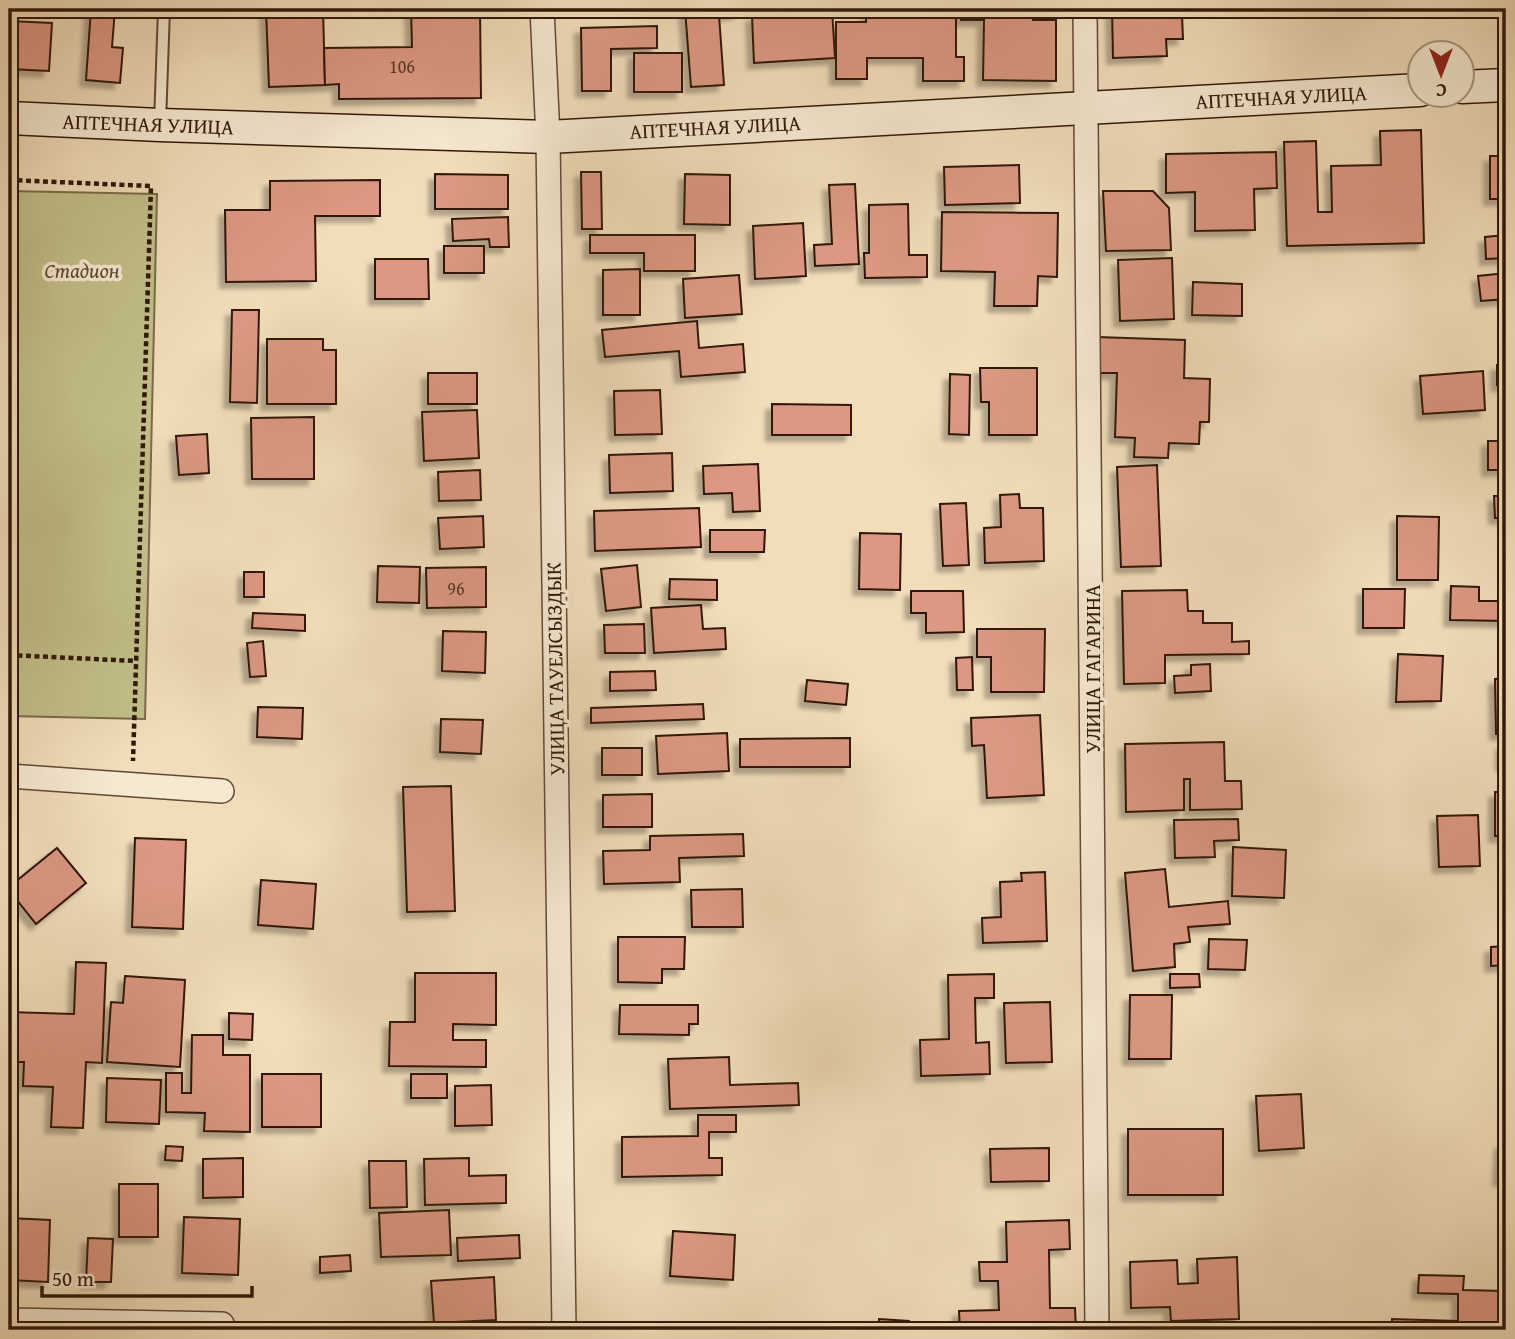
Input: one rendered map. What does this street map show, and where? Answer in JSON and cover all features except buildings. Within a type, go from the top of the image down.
[{"type":"main road","points":[[1476,86],[1506,85]]},
{"type":"main road","name":"АПТЕЧНАЯ УЛИЦА","points":[[9,118],[548,137],[1406,90]]},
{"type":"street","name":"УЛИЦА ТАУЕЛСЫЗДЫК","points":[[542,9],[548,137],[564,1330]]},
{"type":"street","name":"УЛИЦА ГАГАРИНА","points":[[1085,9],[1097,1330]]},
{"type":"street","points":[[9,776],[222,791]]},
{"type":"street","points":[[9,1320],[222,1324]]},
{"type":"lane","points":[[160,125],[164,9]]},
{"type":"path","points":[[9,180],[151,186],[132,783]]},
{"type":"path","points":[[9,654],[136,661]]},
{"type":"green space","name":"Стадион","points":[[9,191],[157,194],[145,719],[9,716]]}]
